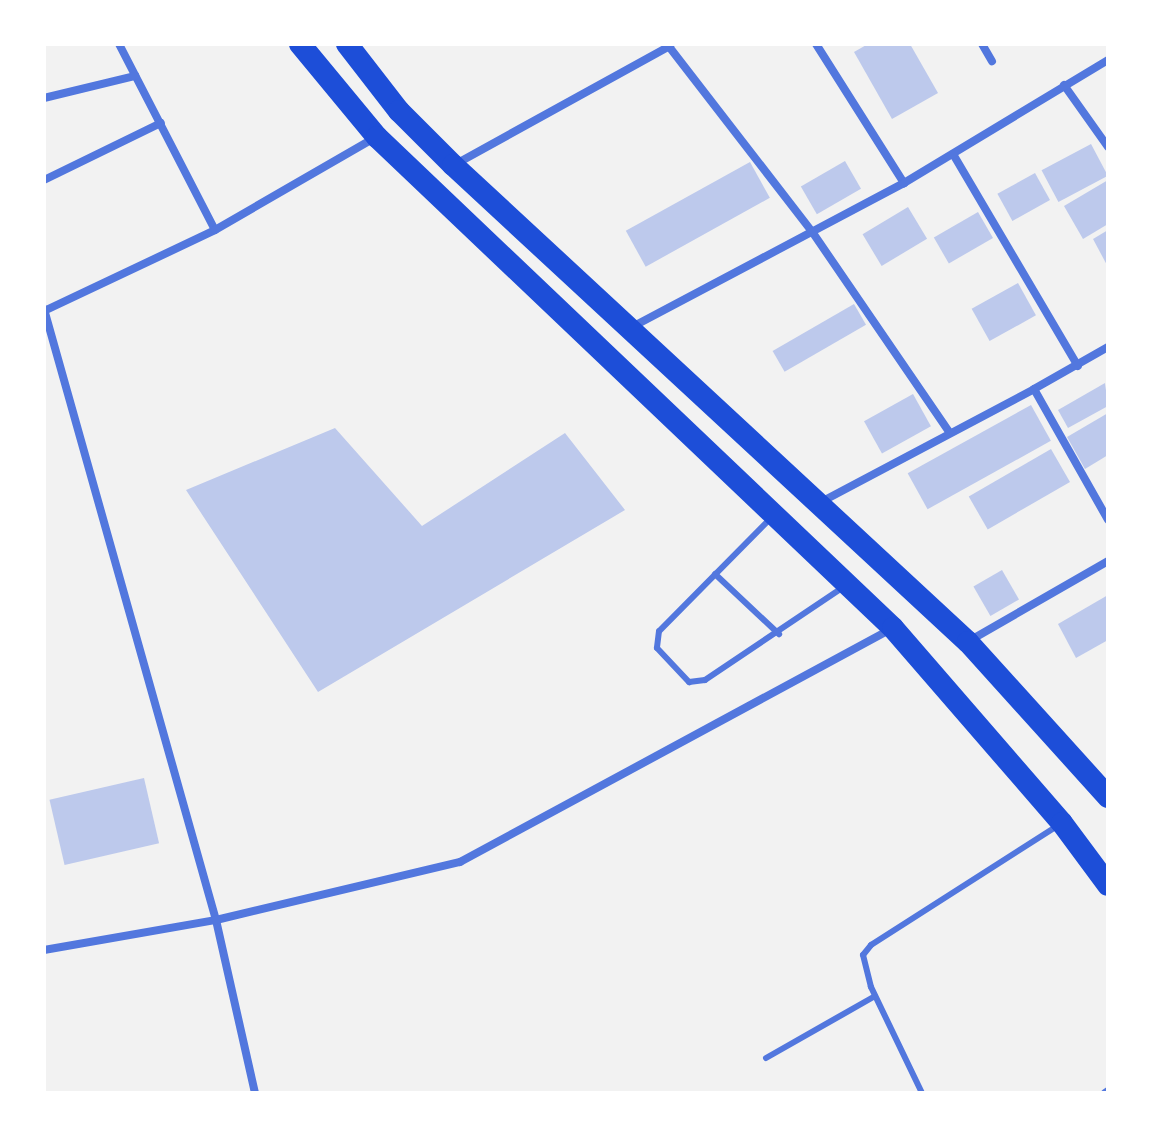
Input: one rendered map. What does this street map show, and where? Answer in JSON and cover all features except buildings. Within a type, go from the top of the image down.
[{"type":"highway","points":[[300,44],[377,137],[776,513],[893,628],[1062,823],[1108,885]]},
{"type":"highway","points":[[347,44],[399,111],[453,165],[821,502],[968,642],[1108,797]]},
{"type":"street","points":[[119,44],[215,230]]},
{"type":"street","points":[[816,44],[904,183]]},
{"type":"street","points":[[982,44],[992,61]]},
{"type":"street","points":[[453,165],[669,45],[813,233],[950,433]]},
{"type":"street","points":[[631,327],[904,183],[1108,60]]},
{"type":"street","points":[[44,98],[135,76]]},
{"type":"street","points":[[1064,85],[1108,147]]},
{"type":"street","points":[[44,180],[161,123]]},
{"type":"street","points":[[255,1093],[216,920],[44,310],[215,230],[377,137]]},
{"type":"street","points":[[953,154],[1078,366]]},
{"type":"street","points":[[821,502],[1078,366],[1108,347]]},
{"type":"street","points":[[1034,389],[1108,520]]},
{"type":"street","points":[[968,642],[1108,561]]},
{"type":"street","points":[[44,950],[216,920],[460,862],[893,628]]},
{"type":"lane","points":[[776,513],[659,631],[657,648],[689,682],[705,680],[779,634],[848,584]]},
{"type":"lane","points":[[715,574],[779,634]]},
{"type":"lane","points":[[922,1093],[864,967],[871,945],[1062,823]]},
{"type":"lane","points":[[766,1058],[875,996]]}]
